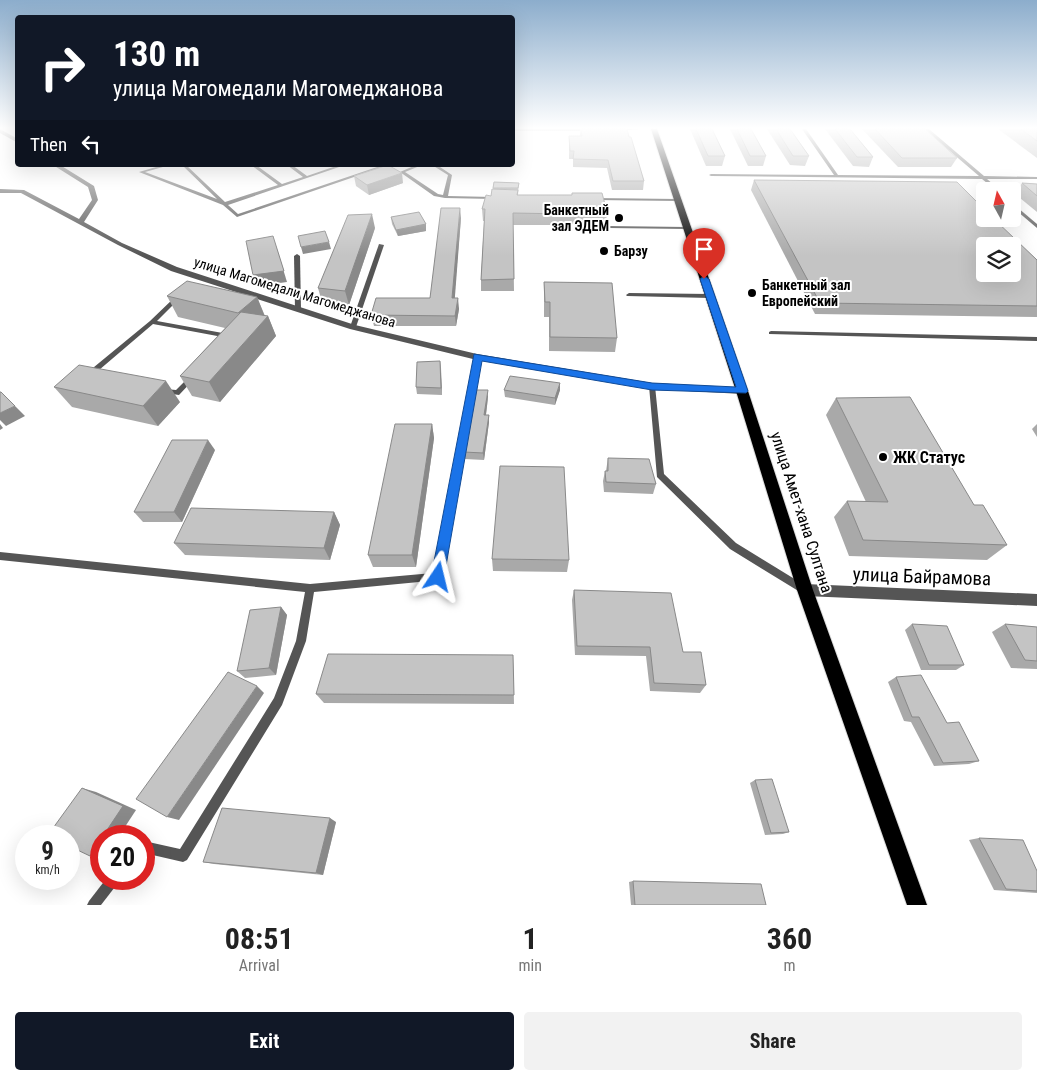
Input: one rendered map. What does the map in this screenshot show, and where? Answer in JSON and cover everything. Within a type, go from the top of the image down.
[{"type":"main road","name":"улица Амет-хана Султана","points":[[668,171],[742,391],[805,590],[918,905]]},
{"type":"street","points":[[66,171],[91,186],[93,192],[95,200],[80,223]]},
{"type":"street","name":"улица Магомедали Магомеджановa","points":[[0,191],[22,191],[80,223],[195,281],[298,309],[354,327],[478,357],[652,386],[742,391]]},
{"type":"street","name":"улица Байрамова","points":[[805,590],[1037,600]]},
{"type":"lane","points":[[144,171],[141,172],[225,204],[324,171]]},
{"type":"lane","points":[[191,171],[237,216],[369,171]]},
{"type":"lane","points":[[262,171],[281,185]]},
{"type":"lane","points":[[298,171],[306,177]]},
{"type":"lane","points":[[444,171],[450,175],[445,197]]},
{"type":"lane","points":[[833,171],[836,175]]},
{"type":"lane","points":[[977,171],[989,182]]},
{"type":"lane","points":[[402,172],[436,195],[445,197],[503,198]]},
{"type":"lane","points":[[712,175],[1037,178]]},
{"type":"lane","points":[[590,199],[678,200]]},
{"type":"lane","points":[[1021,212],[1037,227]]},
{"type":"lane","points":[[608,227],[688,228]]},
{"type":"lane","points":[[354,327],[381,245]]},
{"type":"lane","points":[[297,256],[298,309]]},
{"type":"lane","points":[[97,378],[88,377],[152,322],[185,290]]},
{"type":"lane","points":[[629,296],[710,296]]},
{"type":"lane","points":[[152,322],[232,337],[225,344]]},
{"type":"lane","points":[[771,333],[1037,339]]},
{"type":"lane","points":[[0,556],[310,588],[438,577],[478,357]]},
{"type":"lane","points":[[159,390],[177,393],[197,372]]},
{"type":"lane","points":[[652,386],[660,474],[733,546],[805,590]]},
{"type":"lane","points":[[155,850],[183,856],[278,701],[301,641],[310,588]]},
{"type":"lane","points":[[94,905],[106,890]]},
{"type":"building","points":[[369,171],[399,171],[402,173],[367,185],[354,176]]},
{"type":"building","points":[[611,171],[641,171],[644,181],[613,181]]},
{"type":"building","points":[[754,180],[957,182],[976,201],[976,228],[1003,228],[1013,237],[976,237],[976,282],[1021,282],[1021,245],[1037,260],[1037,306],[820,303]]},
{"type":"building","points":[[494,182],[519,183],[518,188],[493,188]]},
{"type":"building","points":[[1022,183],[1037,184],[1037,196]]},
{"type":"building","points":[[492,189],[518,190],[517,195],[602,193],[607,212],[566,212],[566,214],[513,213],[514,279],[481,280],[485,209],[482,209],[486,195],[491,196]]},
{"type":"building","points":[[441,208],[460,208],[452,298],[458,298],[455,316],[371,315],[376,298],[430,298]]},
{"type":"building","points":[[419,212],[426,224],[396,230],[391,217]]},
{"type":"building","points":[[372,214],[345,291],[318,288],[348,215]]},
{"type":"building","points":[[325,231],[329,242],[301,247],[298,236]]},
{"type":"building","points":[[273,236],[284,271],[253,275],[246,241]]},
{"type":"building","points":[[187,281],[257,297],[238,313],[167,296]]},
{"type":"building","points":[[544,282],[612,283],[617,338],[550,337],[550,302],[545,302]]},
{"type":"building","points":[[241,312],[268,316],[209,382],[180,376]]},
{"type":"building","points":[[440,361],[441,388],[416,387],[417,362]]},
{"type":"building","points":[[79,365],[166,381],[143,406],[54,387]]},
{"type":"building","points":[[510,376],[560,383],[555,398],[504,390]]},
{"type":"building","points":[[475,390],[488,390],[484,415],[489,415],[483,453],[464,452]]},
{"type":"building","points":[[0,392],[15,406],[0,413]]},
{"type":"building","points":[[910,397],[974,505],[983,505],[1007,545],[863,540],[847,501],[888,502],[836,398]]},
{"type":"building","points":[[395,424],[432,424],[412,555],[368,555]]},
{"type":"building","points":[[172,440],[208,440],[174,512],[134,512]]},
{"type":"building","points":[[608,458],[649,459],[656,484],[606,482],[605,471],[608,471]]},
{"type":"building","points":[[500,466],[564,467],[569,560],[492,559]]},
{"type":"building","points":[[191,508],[334,512],[324,548],[174,543]]},
{"type":"building","points":[[574,590],[671,593],[683,652],[701,652],[706,685],[654,683],[650,647],[577,646]]},
{"type":"building","points":[[281,607],[269,668],[237,671],[250,610]]},
{"type":"building","points":[[912,624],[947,626],[964,665],[929,665]]},
{"type":"building","points":[[1005,624],[1037,627],[1037,661],[1025,660]]},
{"type":"building","points":[[328,654],[513,655],[514,695],[316,694]]},
{"type":"building","points":[[228,672],[257,686],[167,817],[136,799]]},
{"type":"building","points":[[921,675],[947,723],[959,722],[979,761],[943,763],[919,717],[912,717],[896,677]]},
{"type":"building","points":[[772,779],[789,832],[771,833],[755,780]]},
{"type":"building","points":[[82,788],[123,806],[110,825],[90,825],[90,856],[80,851],[80,825],[55,825]]},
{"type":"building","points":[[222,808],[330,818],[316,873],[203,862]]},
{"type":"building","points":[[979,838],[1023,840],[1037,871],[1037,891],[1006,889]]},
{"type":"building","points":[[633,881],[761,884],[766,905],[635,905]]},
{"type":"place","name":"Банкетный зал ЭДЕМ","points":[[619,218]]},
{"type":"place","name":"Барзу","points":[[604,251]]},
{"type":"place","name":"Банкетный зал Европейский","points":[[752,293]]},
{"type":"place","name":"ЖК Статус","points":[[883,457]]},
{"type":"route","points":[[438,577],[478,357],[652,386],[742,391],[704,279]]}]
